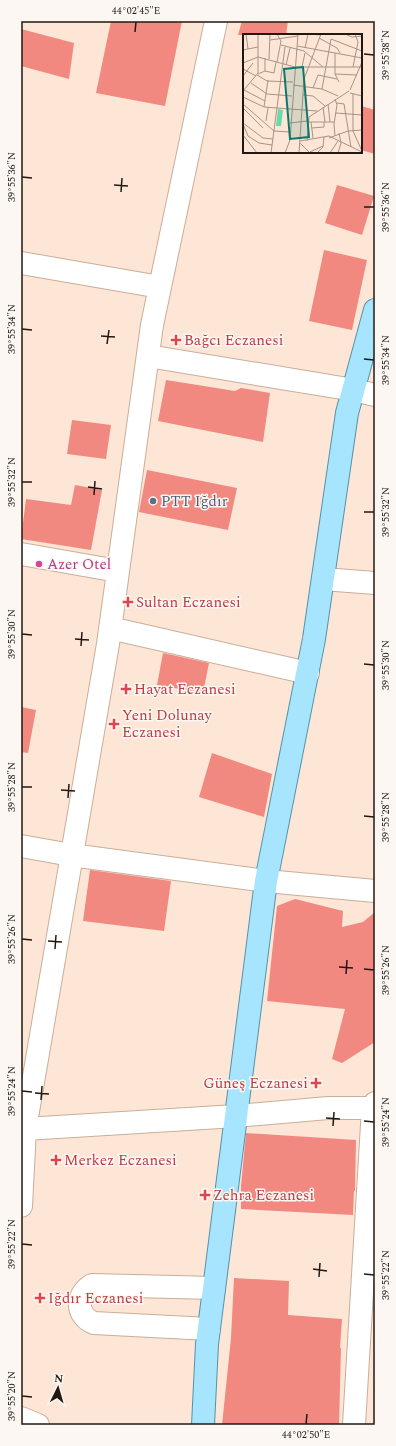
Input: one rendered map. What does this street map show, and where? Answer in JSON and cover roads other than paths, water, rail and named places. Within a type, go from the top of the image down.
[{"type":"main road","points":[[203,1425],[207,1344],[266,881],[314,639],[347,413],[375,310]]},
{"type":"street","points":[[21,1206],[25,1129],[110,628],[152,325],[216,21]]},
{"type":"street","points":[[21,264],[160,287]]},
{"type":"street","points":[[148,356],[354,390],[375,395]]},
{"type":"street","points":[[21,554],[118,571]]},
{"type":"street","points":[[323,579],[375,583]]},
{"type":"street","points":[[110,628],[308,673]]},
{"type":"street","points":[[21,846],[71,855],[266,881],[375,891]]},
{"type":"street","points":[[25,1129],[236,1116],[374,1105],[354,1425]]},
{"type":"street","points":[[209,1329],[94,1323],[84,1316],[79,1306],[80,1299],[86,1288],[92,1285],[214,1288]]},
{"type":"street","points":[[21,1418],[38,1425]]},
{"type":"place","name":"Bağcı Eczanesi","points":[[176,340]]},
{"type":"place","name":"PTT Iğdır","points":[[153,501]]},
{"type":"place","name":"Azer Otel","points":[[39,564]]},
{"type":"place","name":"Sultan Eczanesi","points":[[128,602]]},
{"type":"place","name":"Hayat Eczanesi","points":[[126,689]]},
{"type":"place","name":"Yeni Dolunay Eczanesi","points":[[114,724]]},
{"type":"place","name":"Güneş Eczanesi","points":[[316,1083]]},
{"type":"place","name":"Merkez Eczanesi","points":[[56,1160]]},
{"type":"place","name":"Zehra Eczanesi","points":[[205,1195]]},
{"type":"place","name":"Iğdır Eczanesi","points":[[40,1298]]}]
